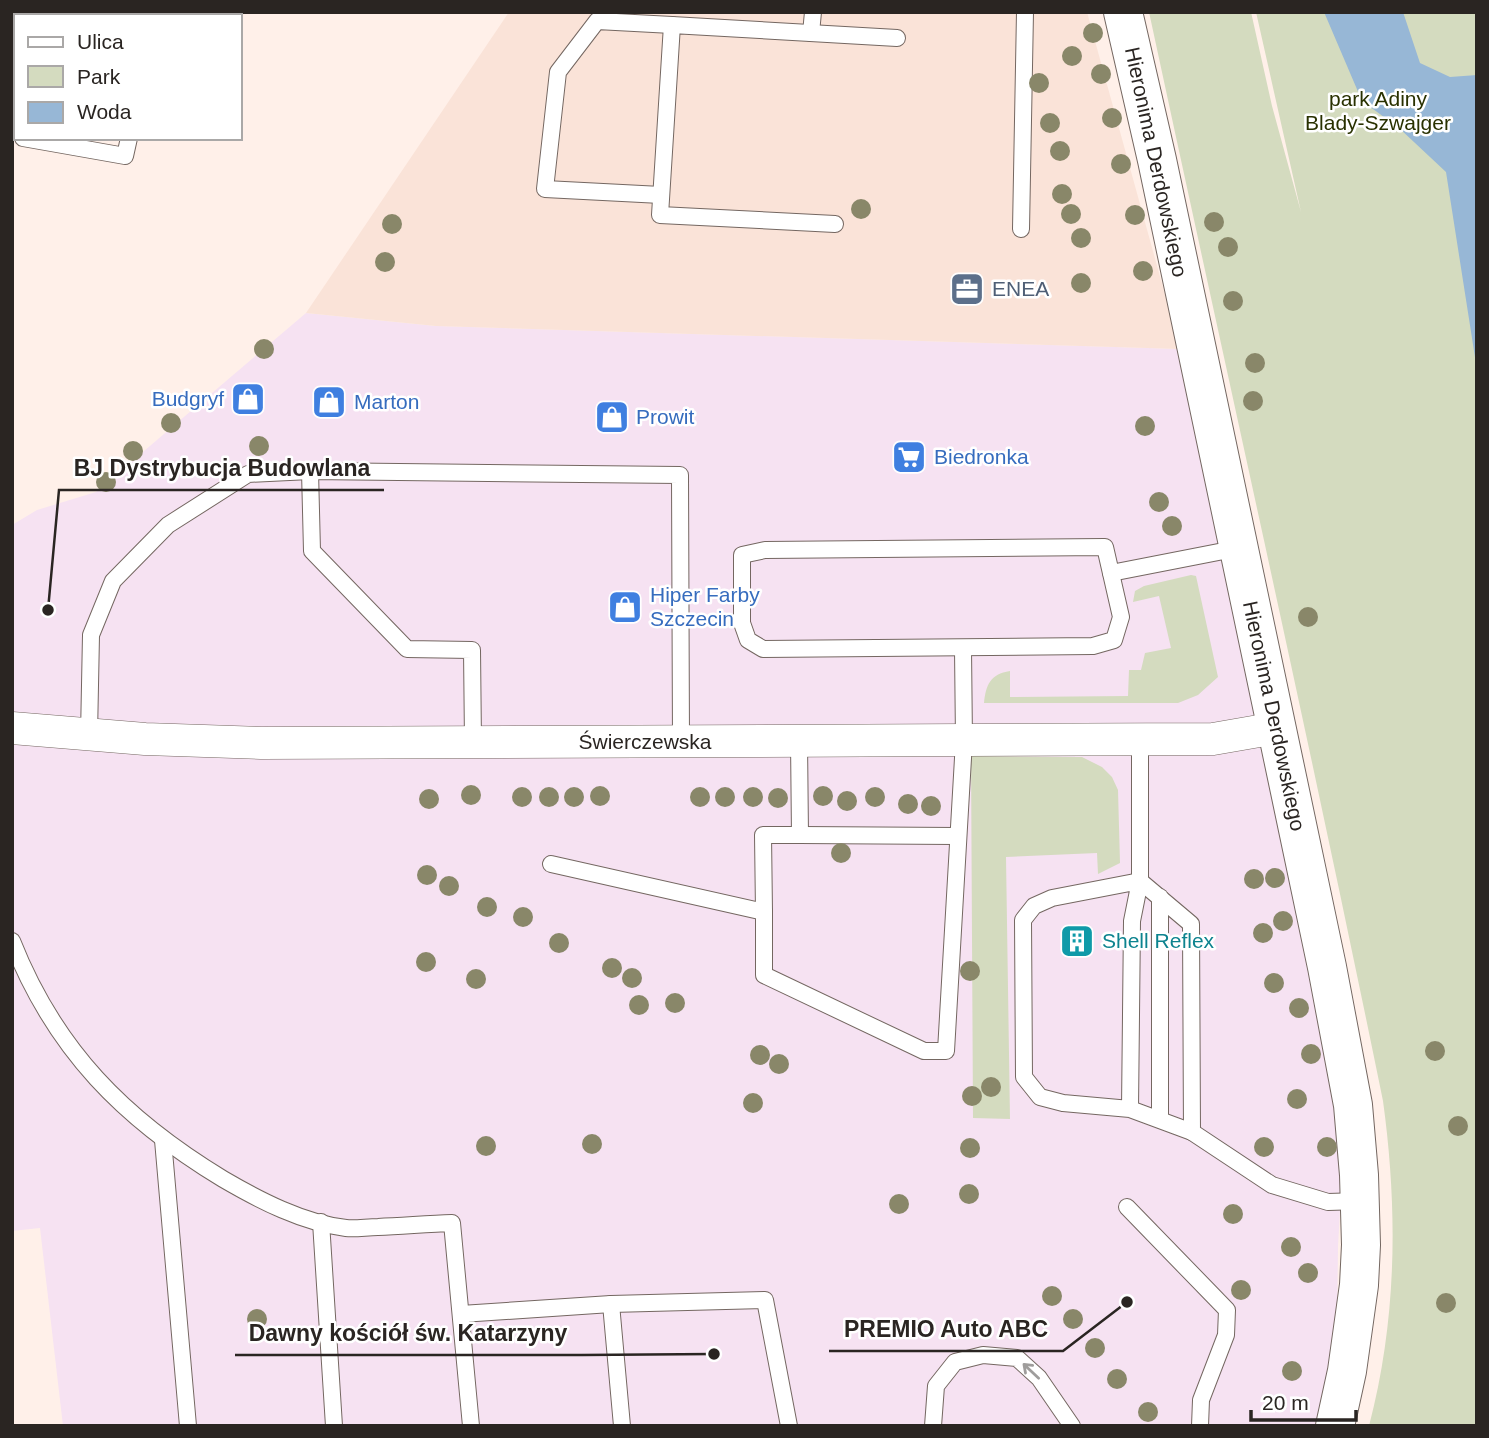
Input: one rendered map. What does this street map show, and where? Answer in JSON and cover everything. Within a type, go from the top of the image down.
[{"type":"main road","name":"Hieronima Derdowskiego","points":[[1123,12],[1239,548],[1327,967],[1353,1105],[1358,1147],[1361,1245],[1356,1310],[1335,1426]]},
{"type":"street","name":"Świerczewska","points":[[12,728],[219,743],[681,743],[1213,739],[1276,727]]},
{"type":"lane","points":[[811,33],[813,12]]},
{"type":"lane","points":[[1021,229],[1025,12]]},
{"type":"lane","points":[[661,195],[545,189],[558,72],[597,21],[897,38]]},
{"type":"lane","points":[[672,25],[660,215],[835,224]]},
{"type":"lane","points":[[34,140],[125,156],[128,140]]},
{"type":"lane","points":[[310,471],[313,551],[407,649],[472,650],[473,742]]},
{"type":"lane","points":[[89,735],[91,635],[113,581],[168,525],[248,474],[310,471],[680,475],[681,743]]},
{"type":"lane","points":[[1105,547],[1111,573],[1121,617],[1114,639],[1093,646],[763,649],[748,640],[742,623],[742,555],[765,550],[1105,547]]},
{"type":"lane","points":[[1111,573],[1239,548]]},
{"type":"lane","points":[[956,836],[763,835],[764,975],[924,1051],[946,1051],[956,836],[964,741],[963,649]]},
{"type":"lane","points":[[1130,1109],[1132,921],[1140,881],[1140,740]]},
{"type":"lane","points":[[799,741],[800,835]]},
{"type":"lane","points":[[551,864],[764,912]]},
{"type":"lane","points":[[1192,1132],[1191,924],[1140,881],[1052,898],[1034,906],[1023,920],[1024,1077],[1040,1097],[1063,1103],[1130,1109],[1192,1132],[1272,1185],[1328,1202],[1360,1201]]},
{"type":"lane","points":[[1160,897],[1160,1119]]},
{"type":"lane","points":[[12,941],[54,1025],[72,1051],[90,1073],[136,1118],[179,1153],[256,1197],[321,1222],[347,1228],[452,1223],[471,1426]]},
{"type":"lane","points":[[163,1140],[188,1426]]},
{"type":"lane","points":[[1127,1207],[1227,1310],[1226,1335],[1202,1400],[1200,1426]]},
{"type":"lane","points":[[321,1222],[334,1426]]},
{"type":"lane","points":[[461,1314],[611,1304],[765,1300],[789,1426]]},
{"type":"lane","points":[[611,1304],[622,1426]]},
{"type":"lane","points":[[933,1426],[936,1386],[955,1362],[983,1355],[1017,1358],[1039,1378],[1072,1426]]},
{"type":"shaded area","points":[[509,12],[1087,12],[1180,349],[436,326],[306,313]]},
{"type":"shaded area","points":[[306,313],[436,326],[1180,349],[1293,862],[1343,1156],[1337,1332],[1315,1426],[63,1426],[40,1228],[12,1231],[12,525],[37,510],[96,492]]},
{"type":"green space","name":"park Adiny Blady-Szwajger","points":[[1149,12],[1251,12],[1272,106],[1301,212],[1256,12],[1477,12],[1477,1426],[1369,1426],[1385,1345],[1392,1264],[1391,1183],[1383,1101]]},
{"type":"green space","points":[[1196,576],[1218,677],[1198,695],[1178,703],[984,703],[990,681],[1003,672],[1010,671],[1010,697],[1128,696],[1129,670],[1141,670],[1145,653],[1171,648],[1159,596],[1133,602],[1135,591],[1144,586]]},
{"type":"green space","points":[[971,756],[1082,757],[1102,767],[1112,777],[1118,790],[1120,863],[1098,874],[1097,853],[1006,857],[1010,1119],[973,1118]]},
{"type":"water","points":[[1324,12],[1403,12],[1420,63],[1450,77],[1477,75],[1477,370],[1446,172],[1399,128],[1362,101]]},
{"type":"place","name":"ENEA","points":[[967,289]]},
{"type":"place","name":"Budgryf","points":[[248,399]]},
{"type":"place","name":"Marton","points":[[329,402]]},
{"type":"place","name":"Prowit","points":[[612,417]]},
{"type":"place","name":"Biedronka","points":[[909,457]]},
{"type":"place","name":"Hiper Farby Szczecin","points":[[625,607]]},
{"type":"place","name":"BJ Dystrybucja Budowlana","points":[[48,610]]},
{"type":"place","name":"Shell Reflex","points":[[1077,941]]},
{"type":"place","name":"PREMIO Auto ABC","points":[[1127,1302]]},
{"type":"place","name":"Dawny kościół św. Katarzyny","points":[[714,1354]]}]
